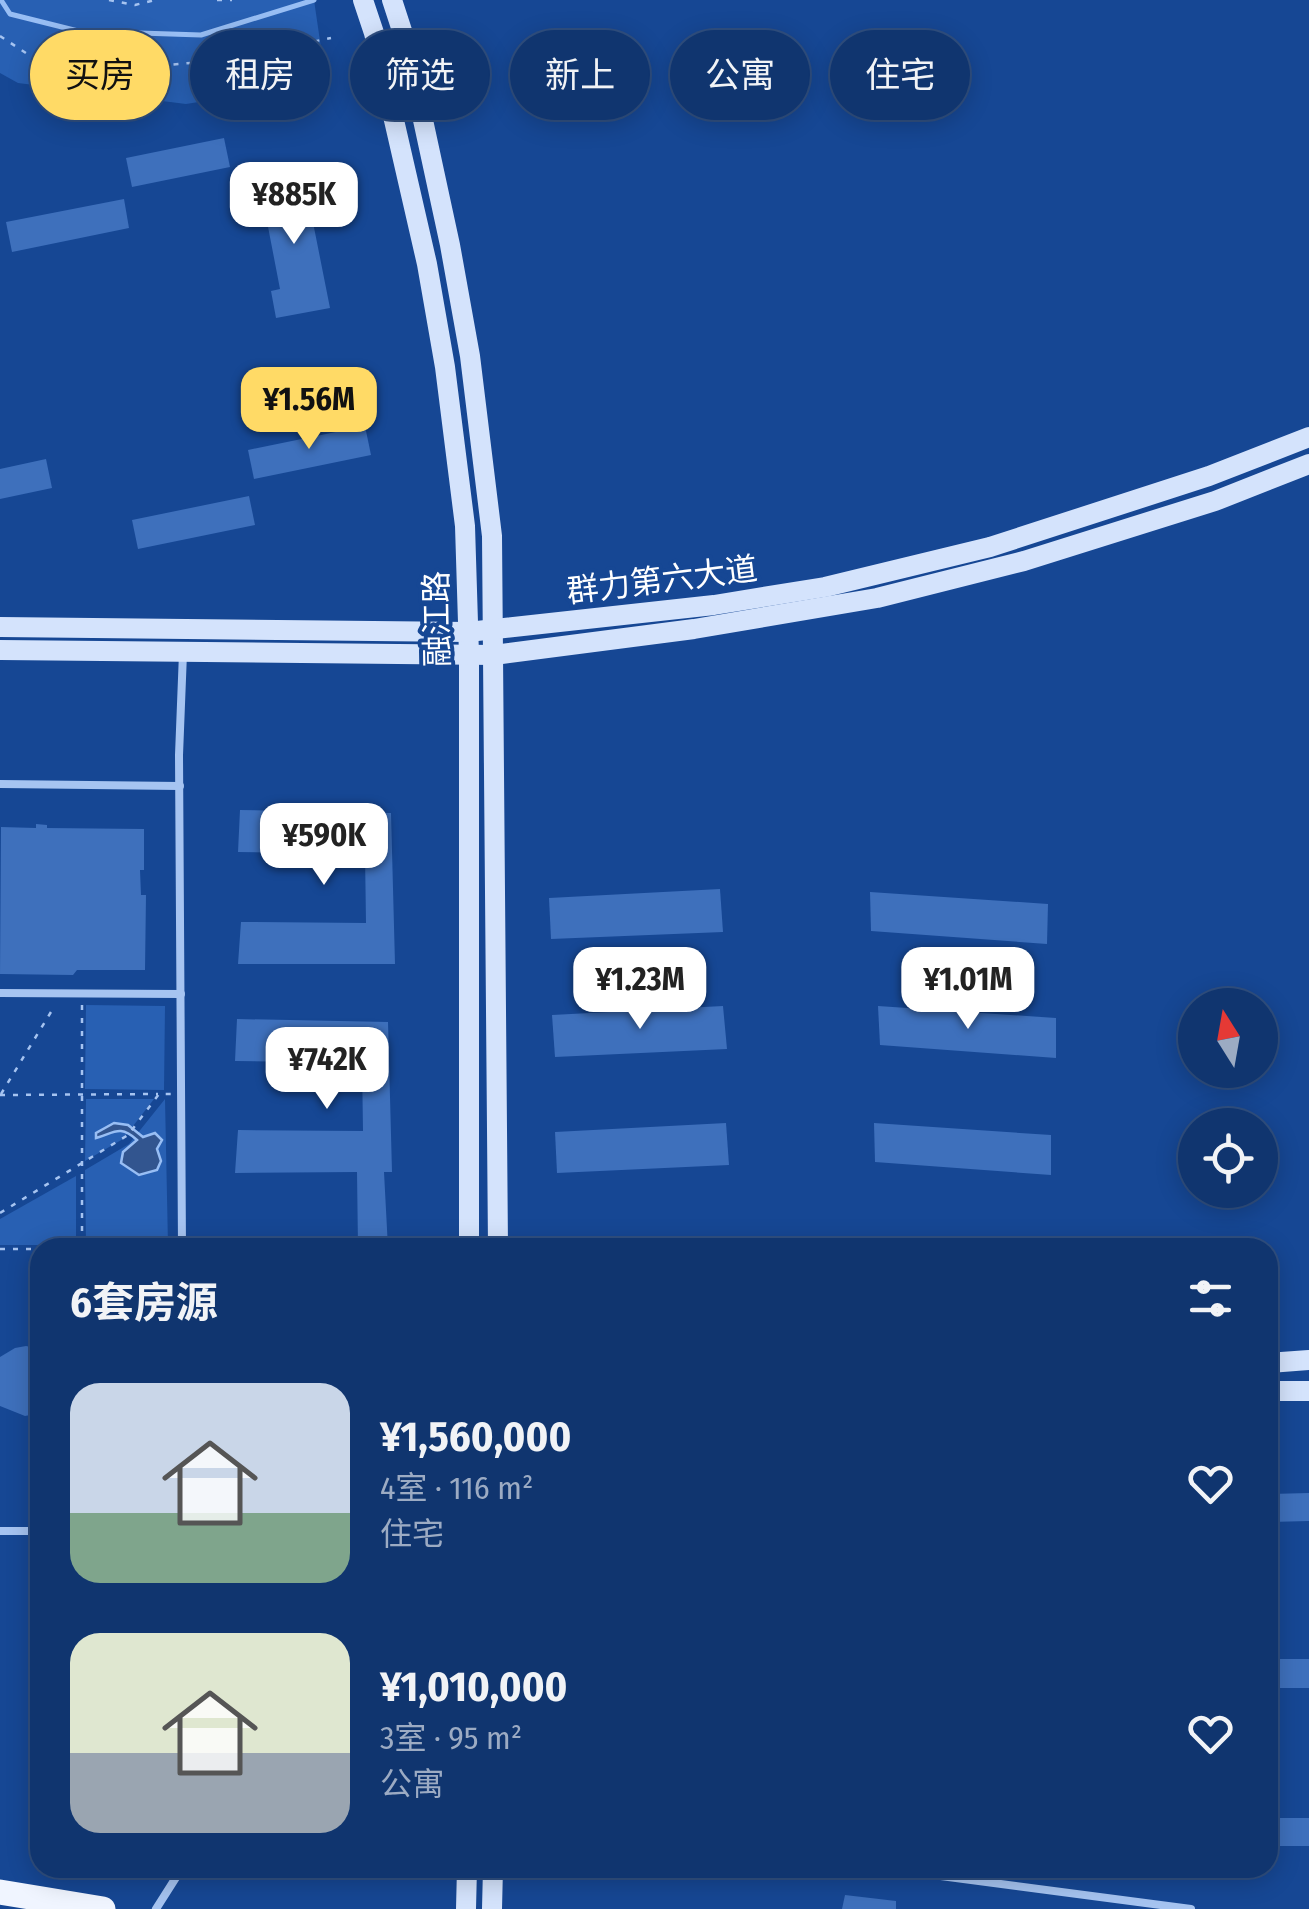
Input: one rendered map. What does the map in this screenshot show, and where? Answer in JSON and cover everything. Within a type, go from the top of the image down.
[{"type":"main road","name":"融江路","points":[[363,0],[428,264],[465,526],[469,655],[469,1238]]},
{"type":"main road","name":"融江路","points":[[392,0],[402,26],[450,245],[470,356],[492,536],[498,1238]]},
{"type":"main road","name":"群力第六大道","points":[[0,627],[468,632],[714,605],[825,587],[933,562],[1157,494],[1309,437]]},
{"type":"main road","name":"群力第六大道","points":[[0,650],[494,655],[804,612],[924,587],[1146,524],[1309,464]]},
{"type":"main road","points":[[1278,1362],[1309,1360]]},
{"type":"main road","points":[[1278,1391],[1309,1391]]},
{"type":"main road","points":[[466,1909],[467,1878]]},
{"type":"main road","points":[[492,1909],[493,1878]]},
{"type":"main road","points":[[0,1892],[102,1909]]},
{"type":"lane","points":[[182,1238],[183,653]]},
{"type":"lane","points":[[0,784],[180,786]]},
{"type":"lane","points":[[0,992],[181,994]]},
{"type":"lane","points":[[0,1530],[30,1531]]},
{"type":"lane","points":[[156,1909],[176,1878]]},
{"type":"lane","points":[[956,1878],[1191,1909]]},
{"type":"path","points":[[108,0],[135,5],[154,0]]},
{"type":"path","points":[[218,0],[232,0]]},
{"type":"path","points":[[0,36],[41,63],[125,69],[190,63]]},
{"type":"path","points":[[0,1095],[63,993]]},
{"type":"path","points":[[82,993],[82,1238]]},
{"type":"path","points":[[0,1213],[128,1135],[160,1094]]},
{"type":"path","points":[[0,1095],[182,1094]]},
{"type":"path","points":[[0,1249],[30,1249]]},
{"type":"shaded area","points":[[0,0],[314,0],[318,30],[190,30],[190,103],[170,102],[170,30],[30,30],[30,84],[0,73]]},
{"type":"shaded area","points":[[86,1005],[165,1006],[164,1090],[85,1089]]},
{"type":"shaded area","points":[[86,1099],[154,1099],[123,1139],[85,1161]]},
{"type":"shaded area","points":[[165,1099],[168,1238],[86,1238],[85,1170],[129,1144]]},
{"type":"shaded area","points":[[114,1123],[128,1125],[143,1137],[155,1133],[162,1140],[157,1149],[161,1161],[157,1170],[139,1175],[121,1163],[123,1152],[137,1140],[126,1132],[96,1138],[96,1133]]},
{"type":"shaded area","points":[[76,1176],[76,1238],[30,1238],[30,1245],[0,1245],[0,1219]]},
{"type":"building","points":[[224,138],[230,167],[132,187],[126,158]]},
{"type":"building","points":[[303,172],[330,308],[276,318],[271,291],[280,289],[259,180]]},
{"type":"building","points":[[124,199],[129,228],[12,252],[6,222]]},
{"type":"building","points":[[365,426],[371,455],[254,479],[248,450]]},
{"type":"building","points":[[46,459],[52,488],[0,499],[0,469]]},
{"type":"building","points":[[249,496],[255,525],[138,549],[132,520]]},
{"type":"building","points":[[240,810],[391,813],[395,964],[238,964],[241,922],[366,923],[365,854],[238,852]]},
{"type":"building","points":[[36,824],[47,828],[144,829],[144,870],[140,870],[141,895],[146,895],[145,970],[77,970],[73,975],[0,974],[1,827],[36,828]]},
{"type":"building","points":[[720,889],[723,932],[551,939],[549,898]]},
{"type":"building","points":[[870,892],[1048,904],[1047,944],[871,931]]},
{"type":"building","points":[[723,1006],[727,1049],[555,1057],[552,1015]]},
{"type":"building","points":[[878,1006],[1056,1018],[1056,1058],[880,1045]]},
{"type":"building","points":[[237,1019],[388,1022],[392,1172],[384,1172],[387,1238],[358,1238],[357,1172],[235,1173],[238,1130],[363,1131],[362,1063],[235,1061]]},
{"type":"building","points":[[726,1123],[729,1165],[557,1173],[555,1132]]},
{"type":"building","points":[[874,1123],[1051,1135],[1051,1175],[875,1162]]},
{"type":"building","points":[[30,1347],[30,1415],[25,1416],[0,1406],[0,1357],[15,1348]]},
{"type":"building","points":[[1309,1493],[1309,1521],[1278,1522],[1278,1494]]},
{"type":"building","points":[[1278,1659],[1309,1659],[1309,1688],[1278,1688]]},
{"type":"building","points":[[1278,1818],[1309,1818],[1309,1846],[1278,1846]]},
{"type":"building","points":[[845,1895],[896,1901],[896,1909],[842,1909]]},
{"type":"waterway","points":[[1,0],[10,14],[78,31],[201,35],[314,0]]}]
